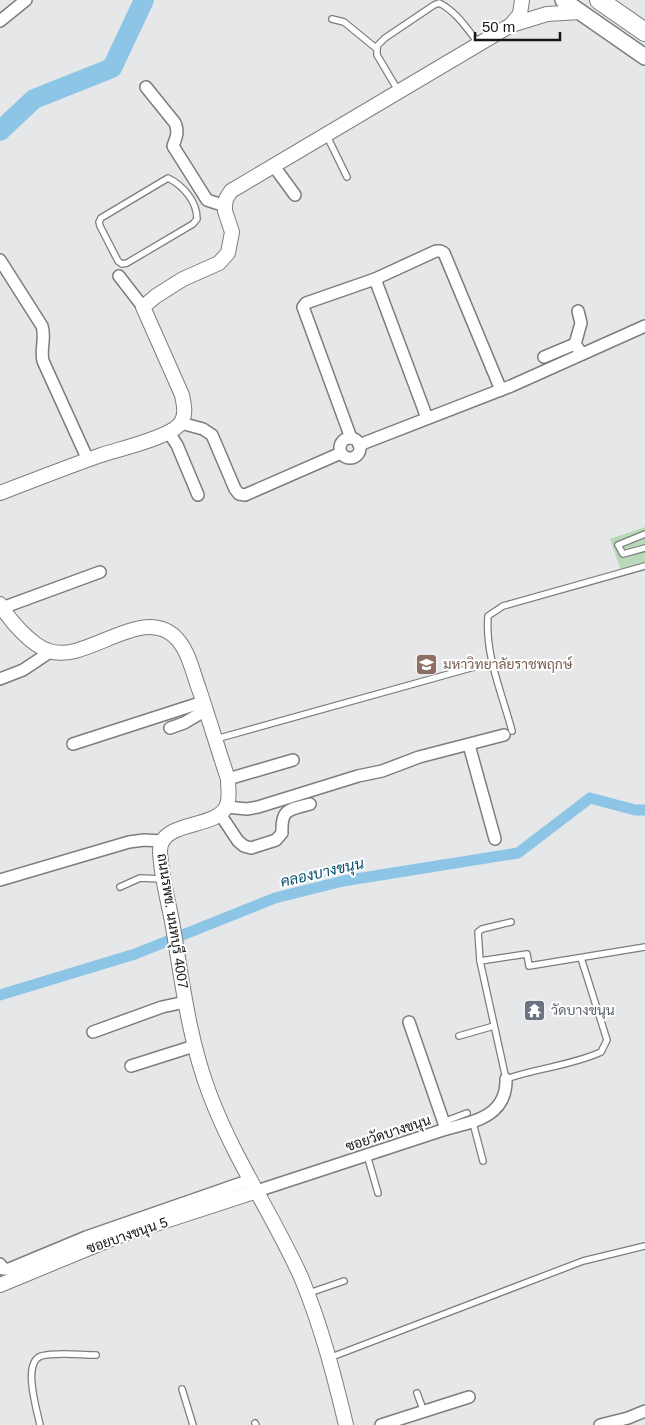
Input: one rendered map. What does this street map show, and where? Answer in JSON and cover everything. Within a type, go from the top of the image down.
[{"type":"main road","points":[[563,0],[645,57]]},
{"type":"main road","points":[[599,0],[645,32]]},
{"type":"street","points":[[0,21],[26,0]]},
{"type":"street","points":[[511,25],[520,14],[522,0]]},
{"type":"street","points":[[143,308],[156,296],[182,279],[219,263],[228,253],[232,232],[225,206],[226,198],[231,191],[511,25],[547,14],[580,12]]},
{"type":"street","points":[[146,87],[178,129],[172,146],[207,200],[225,206]]},
{"type":"street","points":[[273,165],[295,195]]},
{"type":"street","points":[[181,423],[203,429],[212,435],[236,489],[239,494],[244,495],[341,453],[344,456],[353,457],[359,452],[303,307],[306,303],[375,279],[440,251],[444,253],[501,390]]},
{"type":"street","points":[[0,260],[42,326],[44,338],[43,361],[88,460]]},
{"type":"street","points":[[0,492],[169,433],[181,423],[184,417],[182,395],[143,308],[119,276]]},
{"type":"street","points":[[375,279],[427,418]]},
{"type":"street","points":[[575,344],[581,323],[578,311]]},
{"type":"street","points":[[355,442],[427,418],[501,390],[645,326]]},
{"type":"street","points":[[575,344],[582,354]]},
{"type":"street","points":[[544,357],[575,344]]},
{"type":"street","points":[[169,433],[177,445],[198,495]]},
{"type":"street","points":[[50,652],[36,644],[26,635],[1,606],[100,572]]},
{"type":"street","points":[[0,679],[23,670],[50,652],[72,651],[140,628],[160,628],[170,633],[184,649],[228,779],[229,798],[223,811]]},
{"type":"street","points":[[170,728],[184,723],[204,706]]},
{"type":"street","points":[[73,744],[204,706]]},
{"type":"street","points":[[223,811],[258,807],[358,776],[382,771],[419,757],[470,745],[508,733]]},
{"type":"street","points":[[470,745],[495,839]]},
{"type":"street","points":[[228,779],[293,760]]},
{"type":"street","points":[[223,811],[238,841],[244,846],[251,848],[276,840],[282,833],[281,820],[284,813],[310,804]]},
{"type":"street","name":"ถนนรพช. นนทบุรี 4007","points":[[223,811],[172,832],[162,841],[160,850],[185,1002],[194,1046],[210,1095],[228,1140],[292,1260],[307,1293],[329,1358],[345,1425]]},
{"type":"street","points":[[0,880],[129,842],[144,840],[162,841]]},
{"type":"street","points":[[93,1032],[162,1007],[185,1002]]},
{"type":"street","points":[[409,1022],[445,1126]]},
{"type":"street","points":[[131,1066],[194,1046]]},
{"type":"street","name":"ซอยวัดบางขนุน","points":[[0,1264],[6,1270],[86,1237],[253,1186],[367,1155],[495,1110],[501,1103],[506,1088],[506,1079]]},
{"type":"street","name":"ซอยบางขนุน 5","points":[[0,1285],[116,1237],[253,1186]]},
{"type":"street","points":[[389,1424],[413,1420],[424,1412],[470,1397]]},
{"type":"street","points":[[600,1425],[628,1418],[645,1411]]},
{"type":"lane","points":[[399,92],[377,54],[378,42],[437,2],[445,6],[462,23],[479,44]]},
{"type":"lane","points":[[332,19],[344,22],[377,49]]},
{"type":"lane","points":[[326,134],[347,177]]},
{"type":"lane","points":[[193,200],[197,219],[193,224],[127,263],[122,264],[118,261],[100,226],[101,218],[168,178],[174,181],[193,200],[207,200]]},
{"type":"lane","points":[[645,534],[618,544],[623,554],[645,548]]},
{"type":"lane","points":[[508,733],[487,633],[488,616],[503,606],[645,566]]},
{"type":"lane","points":[[216,739],[492,662]]},
{"type":"lane","points":[[120,887],[140,878],[164,880]]},
{"type":"lane","points":[[512,922],[482,929],[478,932],[480,961],[506,1079],[534,1070],[574,1063],[601,1052],[607,1040],[581,958]]},
{"type":"lane","points":[[480,961],[527,954],[529,966],[645,947]]},
{"type":"lane","points":[[459,1036],[494,1026]]},
{"type":"lane","points":[[470,1118],[483,1161]]},
{"type":"lane","points":[[367,1155],[378,1193]]},
{"type":"lane","points":[[329,1358],[583,1261],[645,1246]]},
{"type":"lane","points":[[307,1293],[344,1281]]},
{"type":"lane","points":[[40,1425],[31,1372],[35,1360],[40,1356],[50,1355],[96,1354]]},
{"type":"lane","points":[[182,1389],[192,1425]]},
{"type":"lane","points":[[417,1393],[424,1412]]},
{"type":"green space","points":[[645,527],[645,563],[621,571],[610,539]]},
{"type":"waterway","points":[[0,131],[34,99],[112,68],[144,0]]},
{"type":"waterway","name":"คลองบางขนุน","points":[[0,995],[135,954],[275,898],[343,881],[518,853],[590,798],[635,810],[645,810]]},
{"type":"place","name":"มหาวิทยาลัยราชพฤกษ์","points":[[427,664]]},
{"type":"place","name":"วัดบางขนุน","points":[[535,1010]]}]
